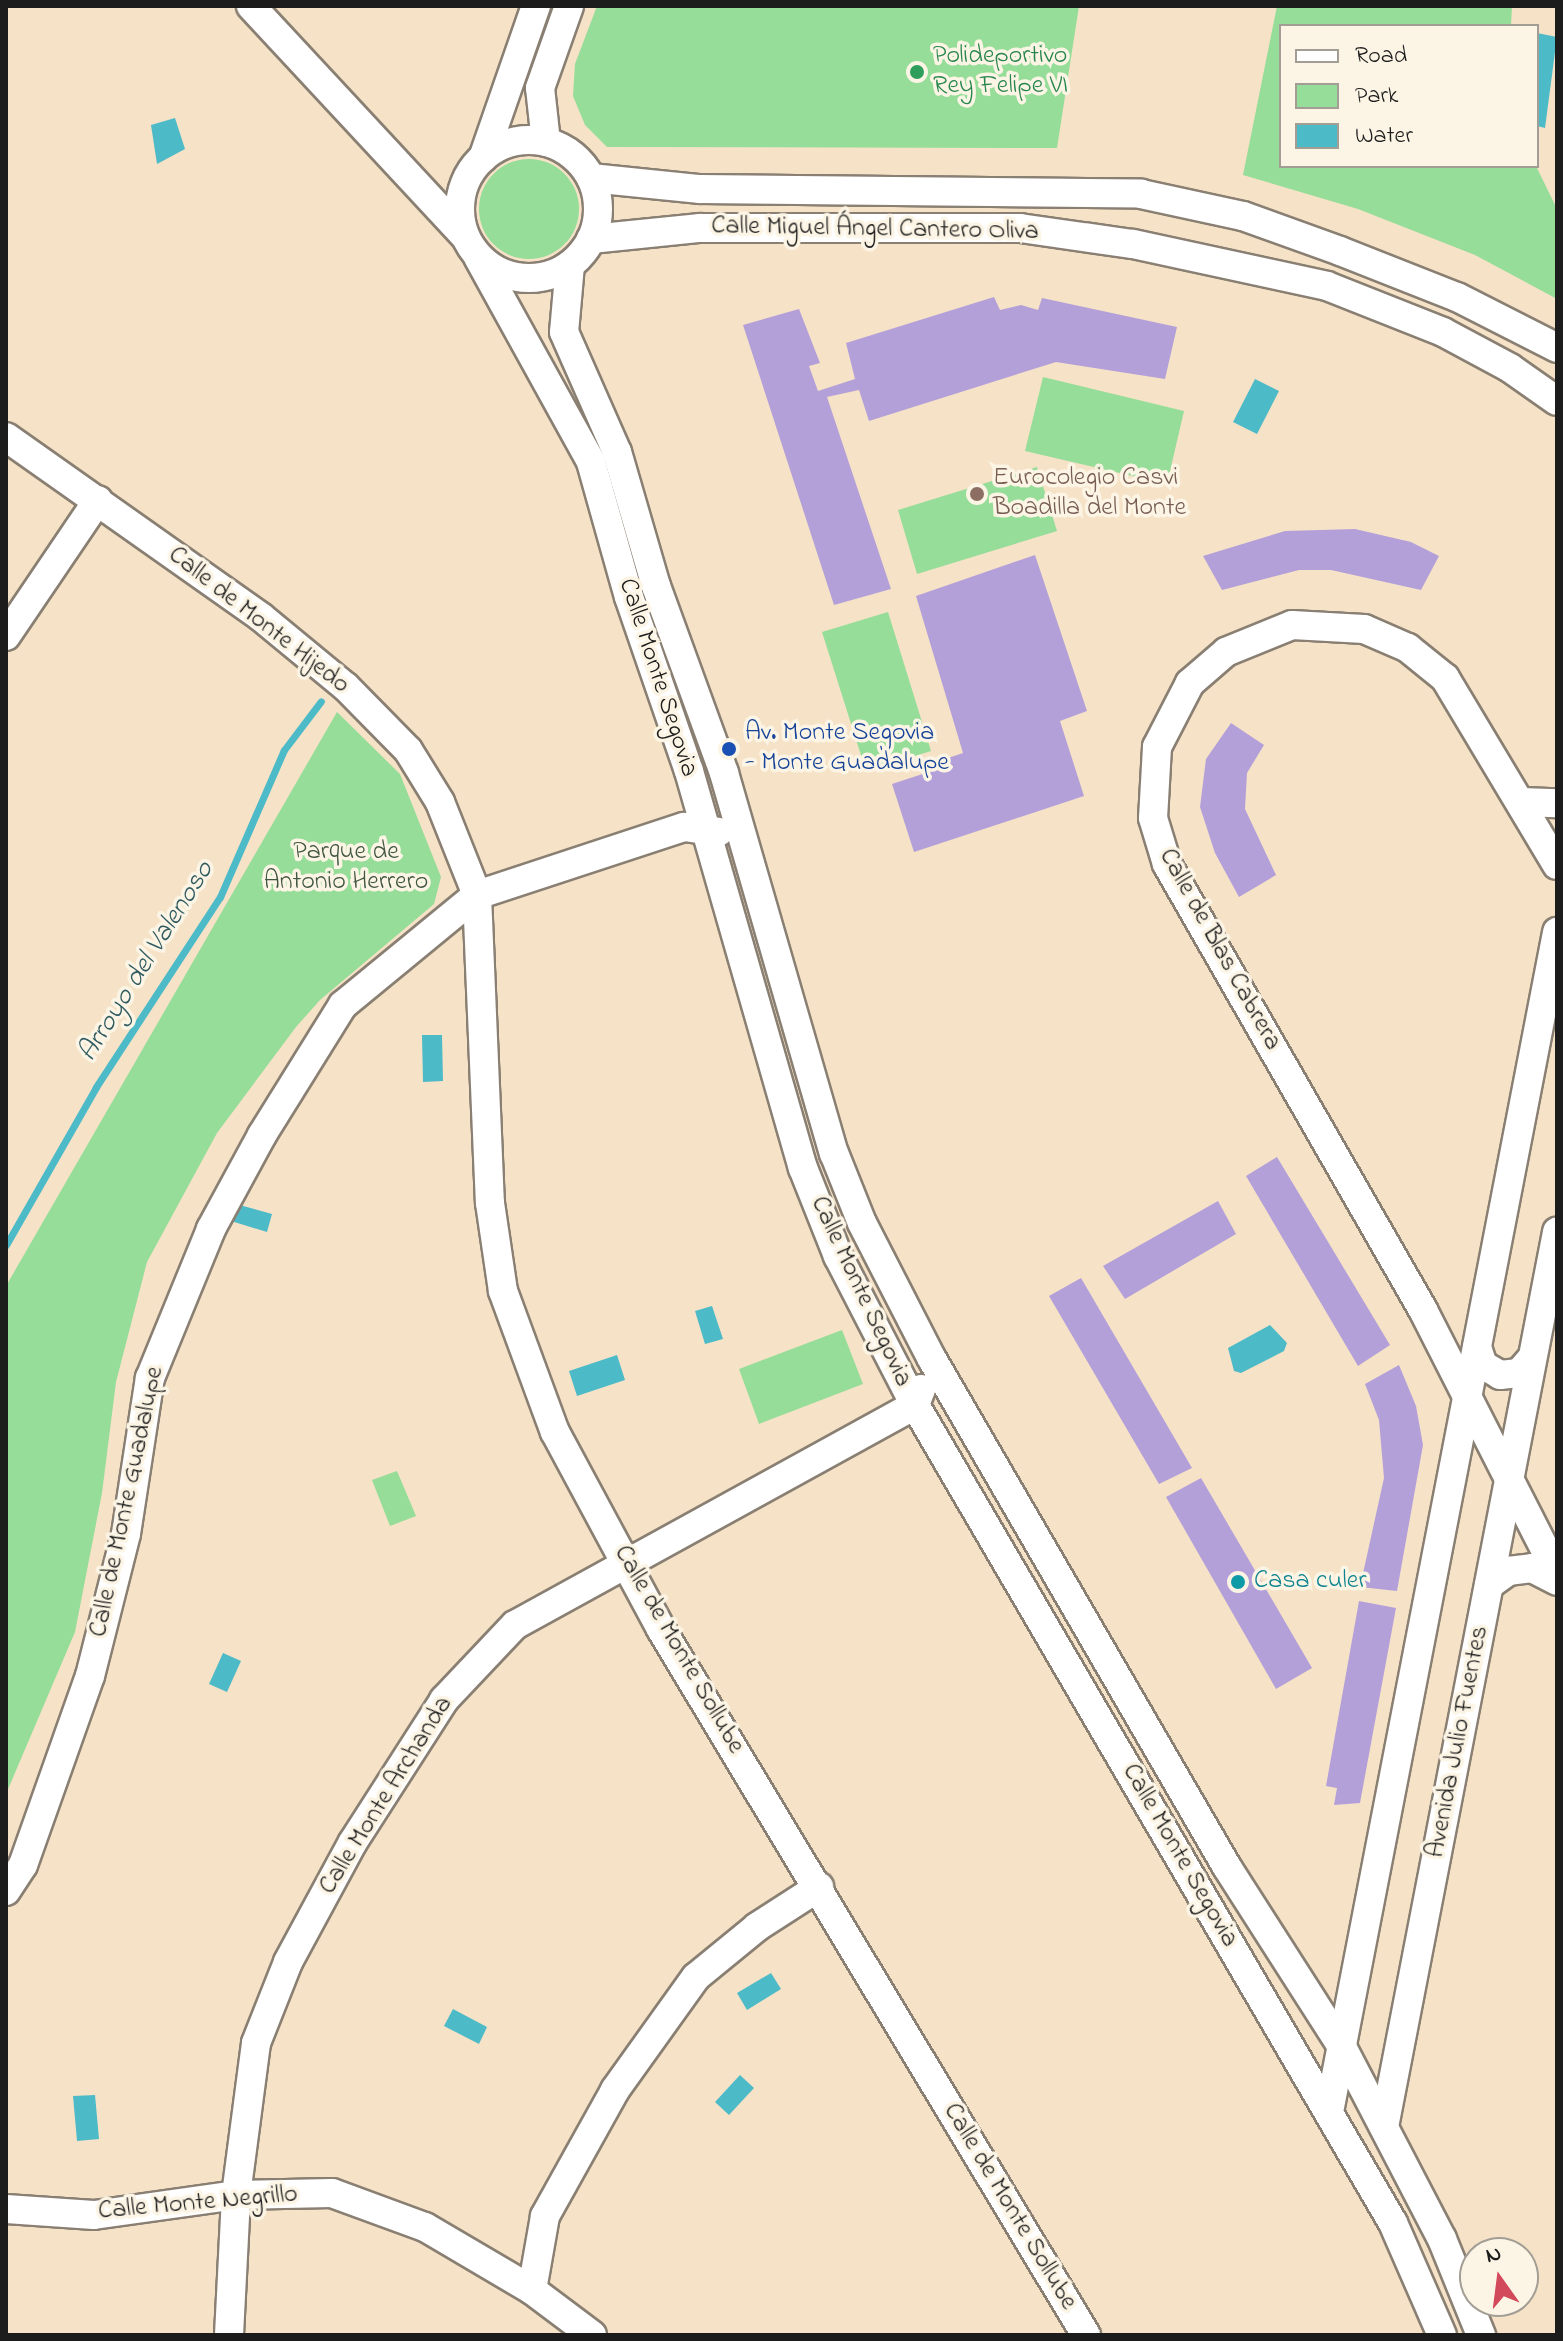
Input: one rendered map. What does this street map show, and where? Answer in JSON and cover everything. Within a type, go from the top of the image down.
[{"type":"street","points":[[251,6],[471,246],[522,278],[555,274],[570,265],[591,239],[598,209],[591,178],[572,155],[546,142],[512,142],[475,168],[438,180],[399,166]]},
{"type":"street","points":[[471,246],[461,196],[475,168],[536,6]]},
{"type":"street","points":[[546,142],[540,88],[569,6]]},
{"type":"street","name":"Calle Miguel Ángel Cantero Oliva","points":[[591,178],[700,189],[1141,194],[1243,216],[1340,251],[1457,297],[1557,348]]},
{"type":"street","name":"Calle Miguel Ángel Cantero Oliva","points":[[591,239],[700,228],[1020,228],[1133,244],[1327,286],[1443,332],[1510,368],[1557,401]]},
{"type":"street","name":"Calle Monte Segovia","points":[[471,246],[591,462],[696,822],[803,1168],[838,1256],[915,1405],[1393,2223],[1442,2335]]},
{"type":"street","name":"Calle Monte Segovia","points":[[570,265],[564,332],[617,452],[656,586],[724,773],[834,1153],[874,1249],[932,1359],[1227,1867],[1342,2047],[1442,2239],[1481,2335]]},
{"type":"street","name":"Calle de Monte Hijedo","points":[[6,437],[261,617],[346,687],[408,750],[440,802],[477,895]]},
{"type":"street","points":[[6,636],[98,500]]},
{"type":"street","name":"Calle de Blas Cabrera","points":[[1557,865],[1445,678],[1397,642],[1340,624],[1269,631],[1226,652],[1176,703],[1152,770],[1153,818],[1167,864],[1468,1393],[1557,1573]]},
{"type":"street","points":[[724,773],[696,822],[743,843]]},
{"type":"street","points":[[1521,802],[1557,803]]},
{"type":"street","name":"Calle de Monte Guadalupe","points":[[6,1891],[23,1865],[90,1676],[126,1534],[150,1378],[211,1229],[262,1135],[343,1005],[477,895],[696,822]]},
{"type":"street","name":"Calle de Monte Sollube","points":[[477,895],[490,1203],[503,1291],[555,1432],[625,1562],[1086,2335]]},
{"type":"street","points":[[1384,2127],[1356,2133],[1334,2120],[1342,2047],[1553,972],[1557,932]]},
{"type":"street","name":"Avenida Julio Fuentes","points":[[1384,2127],[1557,1232]]},
{"type":"street","points":[[1477,1347],[1483,1365],[1500,1375],[1519,1373],[1532,1358]]},
{"type":"street","points":[[932,1359],[915,1405],[966,1418]]},
{"type":"street","name":"Calle Monte Archanda","points":[[229,2335],[236,2195],[256,2043],[288,1962],[353,1842],[444,1700],[515,1625],[915,1405]]},
{"type":"street","points":[[1489,1585],[1508,1571],[1532,1568],[1557,1581]]},
{"type":"street","points":[[532,2290],[545,2216],[615,2090],[696,1977],[757,1927],[819,1887]]},
{"type":"street","name":"Calle Monte Negrillo","points":[[6,2209],[94,2215],[236,2195],[332,2193],[425,2227],[532,2290],[592,2335]]},
{"type":"green space","name":"Polideportivo Rey Felipe VI","points":[[597,6],[1079,6],[1057,148],[607,147],[585,125],[573,96],[575,64]]},
{"type":"green space","points":[[1277,6],[1512,6],[1511,24],[1279,24],[1279,168],[1537,168],[1557,209],[1557,299],[1475,255],[1358,209],[1243,175]]},
{"type":"green space","points":[[529,159],[548,163],[564,174],[575,190],[579,209],[575,228],[564,244],[548,255],[529,259],[510,255],[494,244],[483,228],[479,209],[483,190],[494,174],[510,163]]},
{"type":"green space","points":[[1043,377],[1184,411],[1167,484],[1025,451]]},
{"type":"green space","points":[[1037,467],[1057,531],[917,574],[898,510]]},
{"type":"green space","points":[[888,612],[931,751],[866,771],[822,632]]},
{"type":"green space","name":"Parque de Antonio Herrero","points":[[337,712],[400,774],[441,877],[434,904],[320,1000],[296,1027],[217,1133],[147,1262],[116,1382],[102,1493],[75,1632],[6,1794],[6,1286]]},
{"type":"green space","points":[[842,1330],[863,1384],[759,1424],[739,1369]]},
{"type":"green space","points":[[397,1471],[416,1516],[390,1526],[372,1480]]},
{"type":"water","points":[[1539,33],[1557,37],[1545,128],[1539,126]]},
{"type":"water","points":[[175,118],[185,149],[157,164],[151,125]]},
{"type":"water","points":[[1255,379],[1279,391],[1257,434],[1233,422]]},
{"type":"water","points":[[422,1035],[442,1035],[443,1081],[423,1082]]},
{"type":"water","points":[[236,1204],[272,1214],[267,1232],[231,1221]]},
{"type":"water","points":[[712,1306],[723,1339],[705,1344],[695,1311]]},
{"type":"water","points":[[1270,1325],[1287,1343],[1284,1351],[1241,1373],[1234,1371],[1228,1348]]},
{"type":"water","points":[[617,1355],[625,1380],[577,1396],[569,1371]]},
{"type":"water","points":[[223,1653],[241,1661],[227,1692],[209,1684]]},
{"type":"water","points":[[771,1973],[781,1989],[747,2010],[737,1993]]},
{"type":"water","points":[[453,2009],[487,2027],[479,2044],[444,2026]]},
{"type":"water","points":[[740,2075],[754,2088],[729,2115],[715,2102]]},
{"type":"water","points":[[95,2095],[99,2139],[77,2141],[73,2096]]},
{"type":"building","points":[[994,297],[1000,310],[1021,305],[1038,310],[1042,298],[1177,327],[1165,379],[1056,362],[869,421],[859,390],[827,397],[891,589],[834,605],[743,325],[799,309],[820,363],[809,366],[818,391],[855,379],[846,343]]},
{"type":"building","points":[[1355,529],[1411,542],[1439,556],[1421,590],[1331,570],[1299,570],[1222,590],[1203,556],[1285,531]]},
{"type":"building","points":[[1035,555],[1087,711],[1060,721],[1084,796],[914,852],[892,784],[947,766],[945,759],[963,753],[916,596]]},
{"type":"building","points":[[1231,723],[1264,745],[1247,773],[1245,809],[1276,875],[1239,897],[1215,853],[1200,807],[1206,759]]},
{"type":"building","points":[[1277,1157],[1390,1345],[1358,1366],[1246,1176]]},
{"type":"building","points":[[1218,1201],[1236,1234],[1125,1299],[1103,1266]]},
{"type":"building","points":[[1081,1278],[1192,1468],[1159,1484],[1049,1296]]},
{"type":"building","points":[[1399,1365],[1416,1406],[1423,1445],[1397,1591],[1360,1587],[1384,1478],[1379,1420],[1365,1384]]},
{"type":"building","name":"Casa culer","points":[[1201,1478],[1312,1668],[1276,1689],[1166,1497]]},
{"type":"building","points":[[1359,1601],[1396,1608],[1360,1803],[1334,1805],[1337,1788],[1326,1786]]},
{"type":"waterway","name":"Arroyo del Valenoso","points":[[6,1245],[96,1087],[220,897],[284,750],[321,701]]},
{"type":"place","name":"Polideportivo Rey Felipe VI","points":[[917,72]]},
{"type":"place","name":"Eurocolegio Casvi Boadilla del Monte","points":[[977,494]]},
{"type":"place","name":"Av. Monte Segovia - Monte Guadalupe","points":[[729,749]]},
{"type":"place","name":"Casa culer","points":[[1238,1582]]}]
